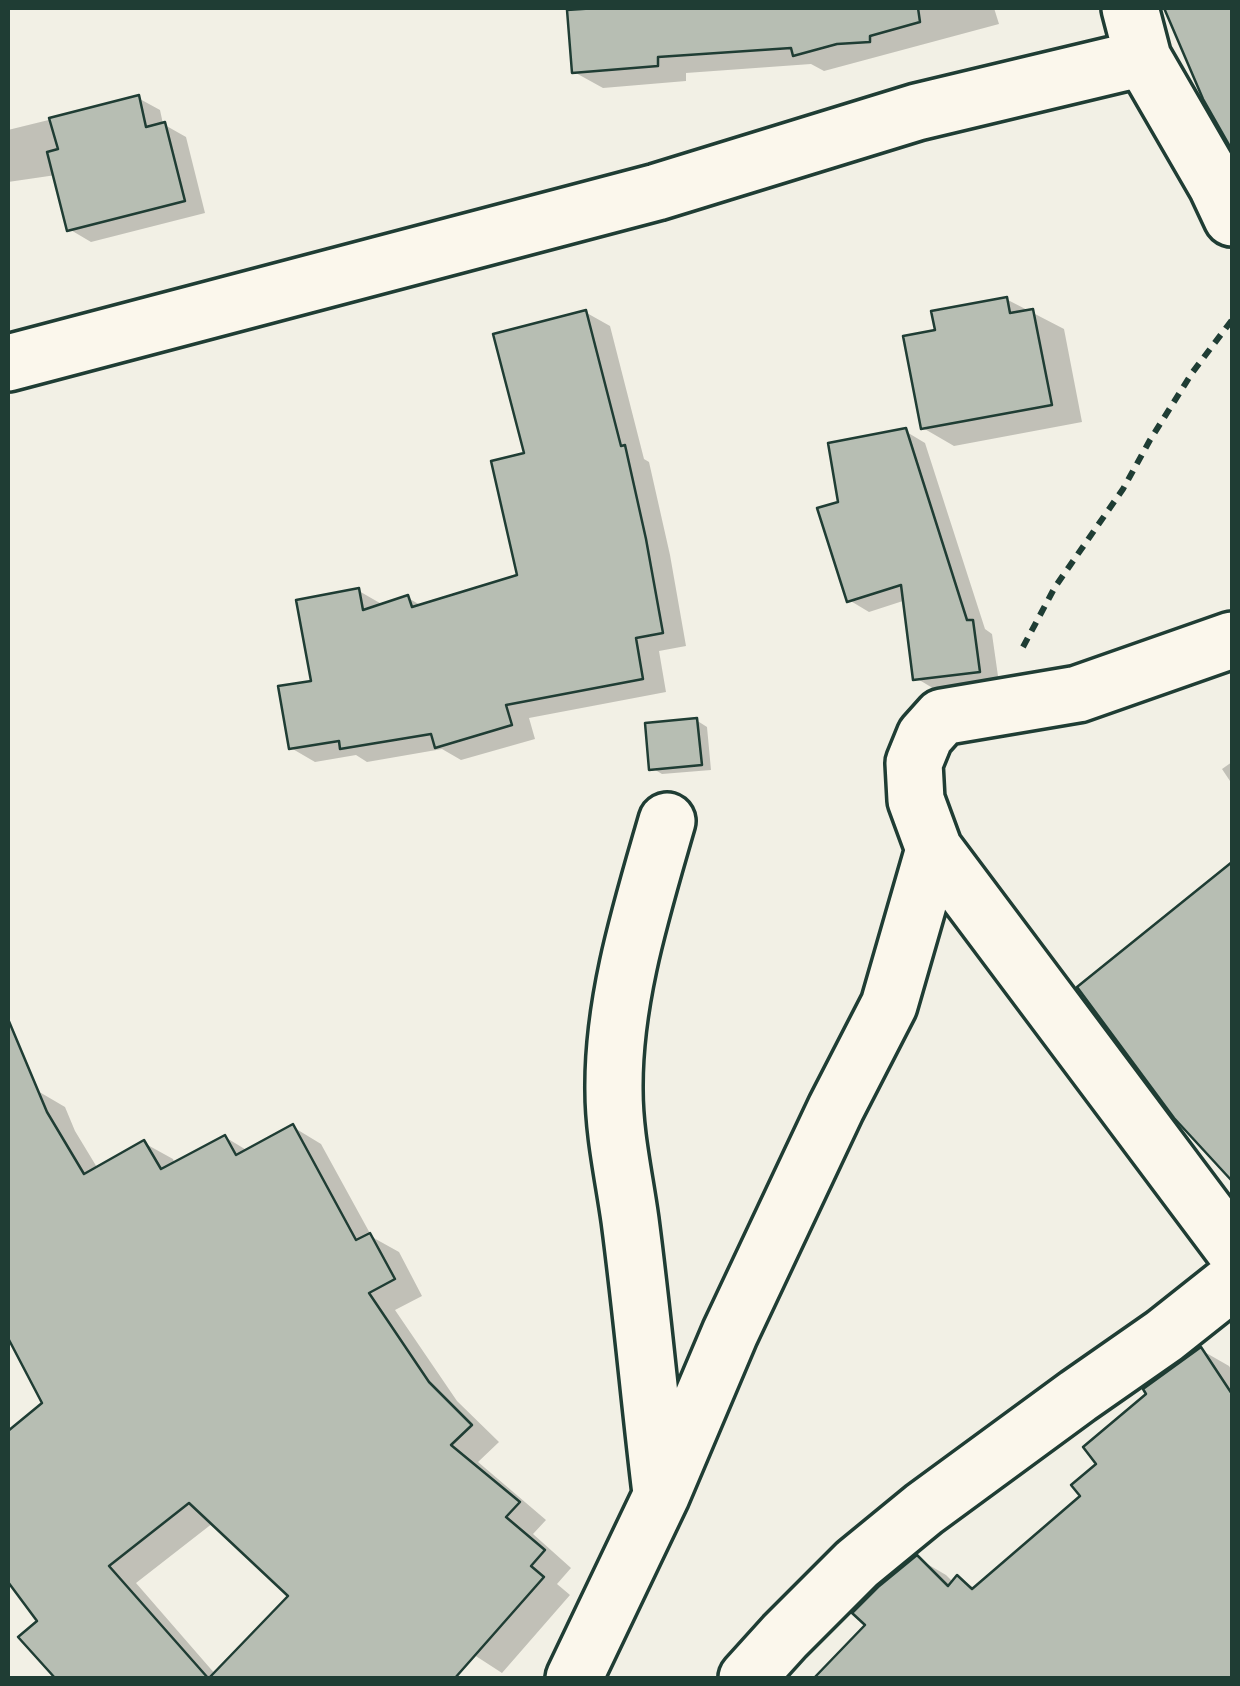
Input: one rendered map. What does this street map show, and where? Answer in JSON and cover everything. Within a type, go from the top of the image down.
[{"type":"street","points":[[8,363],[657,192],[917,112],[1136,33],[1232,218]]},
{"type":"street","points":[[1232,640],[1078,694],[942,717],[924,736],[914,763],[916,800],[934,849],[1232,1247]]},
{"type":"street","points":[[662,1496],[614,1090],[627,971],[667,821]]},
{"type":"street","points":[[574,1678],[662,1496],[730,1333],[889,1005],[934,849]]},
{"type":"street","points":[[747,1678],[858,1564],[924,1510],[1232,1282]]},
{"type":"path","points":[[996,708],[1055,587],[1124,489],[1192,373],[1232,320]]},
{"type":"building","points":[[918,8],[920,22],[870,36],[870,42],[837,44],[793,56],[791,48],[658,57],[658,66],[572,73],[567,10]]},
{"type":"building","points":[[1164,8],[1232,8],[1232,150],[1203,99]]},
{"type":"building","points":[[139,95],[146,127],[165,122],[185,201],[67,231],[47,152],[58,149],[49,118]]},
{"type":"building","points":[[1007,297],[1010,313],[1033,309],[1052,405],[921,429],[903,336],[935,330],[931,311]]},
{"type":"building","points":[[586,310],[621,446],[625,445],[663,633],[636,638],[643,679],[506,705],[512,725],[435,748],[431,734],[340,749],[339,741],[289,749],[278,686],[311,681],[296,600],[359,588],[363,610],[408,595],[412,607],[517,575],[491,461],[524,453],[493,334]]},
{"type":"building","points":[[906,428],[967,620],[973,620],[980,672],[913,680],[901,585],[847,602],[817,508],[838,502],[828,443]]},
{"type":"building","points":[[697,718],[702,765],[649,770],[645,723]]},
{"type":"building","points":[[1232,862],[1232,1181],[1174,1118],[1077,987]]},
{"type":"building","points":[[8,1019],[47,1112],[84,1174],[144,1140],[161,1169],[225,1135],[236,1155],[293,1124],[356,1240],[370,1233],[395,1279],[369,1293],[429,1382],[472,1425],[451,1445],[520,1502],[506,1517],[545,1550],[531,1566],[544,1577],[455,1678],[209,1678],[288,1596],[189,1503],[109,1566],[208,1678],[55,1678],[18,1637],[37,1621],[8,1582],[8,1431],[42,1403],[8,1338]]},
{"type":"building","points":[[1201,1347],[1232,1394],[1232,1678],[814,1678],[865,1625],[852,1613],[917,1555],[948,1586],[957,1575],[972,1589],[1080,1496],[1071,1485],[1096,1464],[1083,1447],[1146,1394],[1143,1389]]}]
